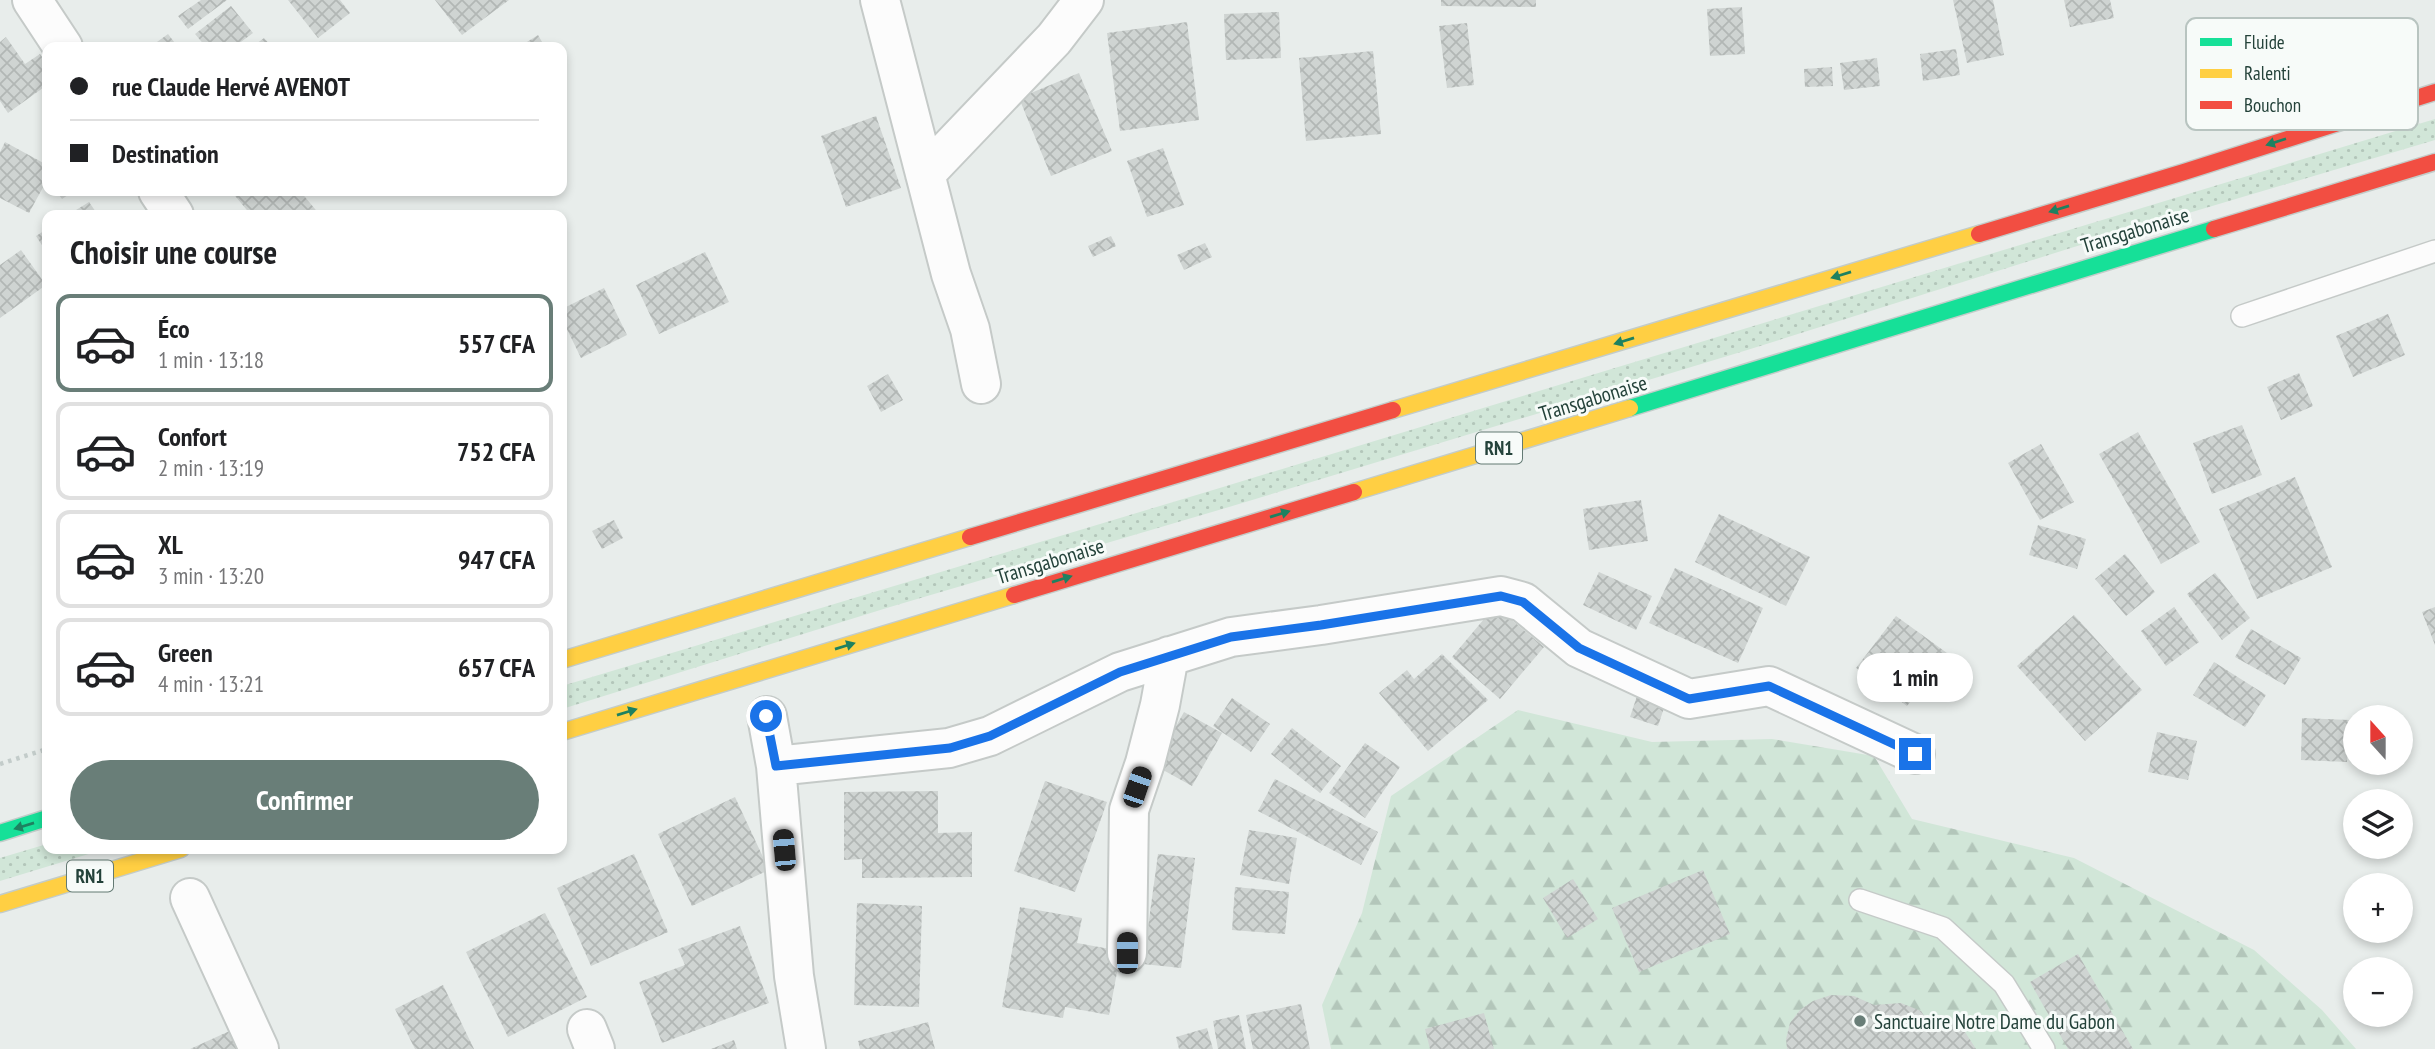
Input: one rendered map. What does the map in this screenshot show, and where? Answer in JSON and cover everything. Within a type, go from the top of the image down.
[{"type":"highway","name":"Transgabonaise","points":[[2418,97],[2435,92]]},
{"type":"highway","name":"Transgabonaise","points":[[567,658],[2158,180],[2315,130]]},
{"type":"highway","name":"Transgabonaise","points":[[567,730],[2435,162]]},
{"type":"highway","points":[[0,833],[42,820]]},
{"type":"highway","name":"RN1","points":[[0,904],[165,854]]},
{"type":"street","points":[[32,0],[61,42]]},
{"type":"street","points":[[880,0],[951,274],[970,329],[981,384]]},
{"type":"street","points":[[925,174],[1054,39],[1084,0]]},
{"type":"street","points":[[776,766],[950,748],[990,736],[1120,672],[1231,637],[1501,596],[1523,602],[1579,648],[1689,699],[1769,686],[1915,754]]},
{"type":"street","points":[[1127,953],[1129,810],[1160,705],[1168,656]]},
{"type":"street","points":[[766,716],[776,766],[794,976],[806,1049]]},
{"type":"street","points":[[190,898],[259,1049]]},
{"type":"lane","points":[[2242,316],[2435,251]]},
{"type":"lane","points":[[1860,900],[1943,928],[2004,984],[2044,1049]]},
{"type":"path","points":[[0,764],[42,751]]},
{"type":"green space","points":[[2435,119],[2435,140],[2074,247],[1744,351],[890,607],[567,707],[567,684],[2399,130],[2418,130],[2418,124]]},
{"type":"green space","points":[[1518,710],[1652,742],[1772,739],[1874,756],[1912,819],[2074,858],[2254,950],[2322,1010],[2356,1049],[1331,1049],[1322,1005],[1362,913],[1391,796]]},
{"type":"green space","points":[[42,845],[42,854],[89,854],[0,881],[0,858]]},
{"type":"building","points":[[201,0],[227,0],[188,29],[178,16]]},
{"type":"building","points":[[288,0],[340,0],[350,13],[318,38]]},
{"type":"building","points":[[435,0],[509,0],[462,35]]},
{"type":"building","points":[[1441,0],[1536,0],[1536,7],[1441,6]]},
{"type":"building","points":[[1953,0],[1993,0],[2004,55],[1967,63]]},
{"type":"building","points":[[2064,0],[2110,0],[2114,18],[2070,27]]},
{"type":"building","points":[[231,6],[253,33],[241,42],[202,42],[195,34]]},
{"type":"building","points":[[1742,7],[1745,54],[1710,56],[1707,9]]},
{"type":"building","points":[[1279,12],[1281,58],[1226,60],[1224,14]]},
{"type":"building","points":[[1187,22],[1199,120],[1120,131],[1107,33]]},
{"type":"building","points":[[1467,23],[1474,85],[1447,88],[1439,26]]},
{"type":"building","points":[[168,34],[174,42],[157,42]]},
{"type":"building","points":[[538,35],[542,42],[527,42]]},
{"type":"building","points":[[6,37],[25,64],[40,54],[42,57],[42,89],[8,113],[0,101],[0,42]]},
{"type":"building","points":[[1956,49],[1960,75],[1923,81],[1920,54]]},
{"type":"building","points":[[1373,51],[1381,134],[1306,141],[1299,58]]},
{"type":"building","points":[[1877,58],[1880,86],[1844,90],[1840,63]]},
{"type":"building","points":[[1832,67],[1833,86],[1805,87],[1804,69]]},
{"type":"building","points":[[1079,73],[1112,151],[1051,176],[1019,98]]},
{"type":"building","points":[[876,116],[901,188],[846,207],[821,136]]},
{"type":"building","points":[[5,142],[42,162],[42,189],[29,213],[0,198],[0,152]]},
{"type":"building","points":[[1163,148],[1184,205],[1147,217],[1127,161]]},
{"type":"building","points":[[235,196],[304,196],[316,210],[247,210]]},
{"type":"building","points":[[89,202],[95,210],[76,210]]},
{"type":"building","points":[[42,232],[42,245],[36,236]]},
{"type":"building","points":[[1111,236],[1116,246],[1093,257],[1088,246]]},
{"type":"building","points":[[1205,243],[1212,257],[1184,270],[1177,255]]},
{"type":"building","points":[[21,250],[42,279],[42,288],[0,318],[0,265]]},
{"type":"building","points":[[705,252],[729,302],[659,334],[636,285]]},
{"type":"building","points":[[604,288],[627,335],[581,358],[567,329],[567,306]]},
{"type":"building","points":[[2388,314],[2405,355],[2353,377],[2336,336]]},
{"type":"building","points":[[2299,373],[2313,406],[2281,420],[2267,387]]},
{"type":"building","points":[[888,374],[903,400],[881,412],[867,386]]},
{"type":"building","points":[[2242,425],[2262,475],[2212,494],[2193,443]]},
{"type":"building","points":[[2138,432],[2200,542],[2161,564],[2099,454]]},
{"type":"building","points":[[2041,444],[2074,502],[2040,520],[2008,463]]},
{"type":"building","points":[[2295,477],[2332,567],[2257,599],[2219,509]]},
{"type":"building","points":[[1641,500],[1648,541],[1589,550],[1583,509]]},
{"type":"building","points":[[1719,514],[1810,557],[1786,606],[1695,562]]},
{"type":"building","points":[[614,520],[623,538],[602,549],[592,531]]},
{"type":"building","points":[[2038,525],[2086,539],[2077,569],[2029,555]]},
{"type":"building","points":[[2125,554],[2155,592],[2126,616],[2095,579]]},
{"type":"building","points":[[1675,568],[1763,608],[1738,663],[1649,623]]},
{"type":"building","points":[[1599,572],[1652,596],[1636,630],[1583,605]]},
{"type":"building","points":[[2215,573],[2250,618],[2222,640],[2187,594]]},
{"type":"building","points":[[1495,606],[1544,647],[1500,699],[1452,657]]},
{"type":"building","points":[[2174,607],[2199,642],[2166,666],[2141,631]]},
{"type":"building","points":[[2435,607],[2435,645],[2422,612]]},
{"type":"building","points":[[2074,615],[2142,690],[2085,741],[2017,666]]},
{"type":"building","points":[[1896,616],[1947,653],[1907,706],[1856,668]]},
{"type":"building","points":[[2251,629],[2301,658],[2285,685],[2235,657]]},
{"type":"building","points":[[1442,654],[1488,700],[1428,751],[1379,693],[1407,670],[1414,679]]},
{"type":"building","points":[[2214,662],[2266,695],[2245,727],[2193,695]]},
{"type":"building","points":[[1640,687],[1668,696],[1658,726],[1630,717]]},
{"type":"building","points":[[1232,698],[1270,724],[1251,752],[1213,726]]},
{"type":"building","points":[[1184,712],[1222,733],[1192,786],[1154,765]]},
{"type":"building","points":[[2302,718],[2343,720],[2343,762],[2301,760]]},
{"type":"building","points":[[1292,728],[1341,766],[1320,793],[1271,754]]},
{"type":"building","points":[[2157,732],[2197,741],[2188,780],[2148,772]]},
{"type":"building","points":[[1365,743],[1400,767],[1365,818],[1329,793]]},
{"type":"building","points":[[1275,779],[1378,832],[1361,865],[1258,811]]},
{"type":"building","points":[[1045,781],[1107,802],[1075,892],[1014,871]]},
{"type":"building","points":[[938,791],[938,833],[972,832],[972,877],[862,878],[862,859],[844,860],[844,792]]},
{"type":"building","points":[[735,797],[769,870],[692,906],[658,834]]},
{"type":"building","points":[[1249,830],[1297,838],[1289,884],[1240,875]]},
{"type":"building","points":[[634,854],[668,932],[591,966],[557,888]]},
{"type":"building","points":[[1158,854],[1195,858],[1181,968],[1143,964]]},
{"type":"building","points":[[1703,870],[1730,934],[1639,972],[1612,908]]},
{"type":"building","points":[[1573,879],[1598,919],[1567,938],[1543,898]]},
{"type":"building","points":[[1235,887],[1289,892],[1285,934],[1232,930]]},
{"type":"building","points":[[857,903],[922,906],[919,1007],[854,1005]]},
{"type":"building","points":[[1020,907],[1082,918],[1077,943],[1121,951],[1109,1015],[1065,1007],[1063,1018],[1002,1007]]},
{"type":"building","points":[[545,913],[587,997],[508,1037],[466,952]]},
{"type":"building","points":[[740,926],[769,1003],[662,1043],[639,982],[685,965],[678,949]]},
{"type":"building","points":[[2078,954],[2133,1049],[2068,1049],[2030,982]]},
{"type":"building","points":[[443,985],[474,1049],[415,1049],[395,1009]]},
{"type":"building","name":"Sanctuaire Notre Dame du Gabon","points":[[1831,995],[1854,996],[1874,1005],[1901,1003],[1921,1011],[1935,1032],[1956,1018],[1976,1049],[1787,1049],[1786,1039],[1790,1023],[1800,1010],[1813,1001]]},
{"type":"building","points":[[1301,1004],[1310,1049],[1253,1049],[1246,1015]]},
{"type":"building","points":[[1484,1013],[1494,1049],[1430,1049],[1425,1029]]},
{"type":"building","points":[[1239,1015],[1246,1049],[1218,1049],[1213,1021]]},
{"type":"building","points":[[928,1022],[935,1049],[860,1049],[858,1041]]},
{"type":"building","points":[[245,1024],[257,1049],[190,1049]]},
{"type":"building","points":[[1207,1028],[1213,1049],[1179,1049],[1176,1037]]},
{"type":"building","points":[[734,1040],[737,1049],[711,1049]]},
{"type":"traffic: fast","points":[[1630,408],[2214,229]]},
{"type":"traffic: fast","points":[[0,833],[42,820]]},
{"type":"traffic: slow","points":[[1393,410],[1979,234]]},
{"type":"traffic: slow","points":[[1354,492],[1630,408]]},
{"type":"traffic: slow","points":[[567,658],[970,537]]},
{"type":"traffic: slow","points":[[567,730],[1014,595]]},
{"type":"traffic: slow","points":[[0,904],[165,854]]},
{"type":"traffic: jam","points":[[2418,97],[2435,92]]},
{"type":"traffic: jam","points":[[1979,234],[2316,130]]},
{"type":"traffic: jam","points":[[2214,229],[2435,162]]},
{"type":"traffic: jam","points":[[970,537],[1393,410]]},
{"type":"traffic: jam","points":[[1014,595],[1354,492]]},
{"type":"place","name":"Sanctuaire Notre Dame du Gabon","points":[[1860,1021]]},
{"type":"route","points":[[766,716],[776,766],[950,748],[990,736],[1120,672],[1231,637],[1501,596],[1523,602],[1579,648],[1689,699],[1769,686],[1915,754]]}]
